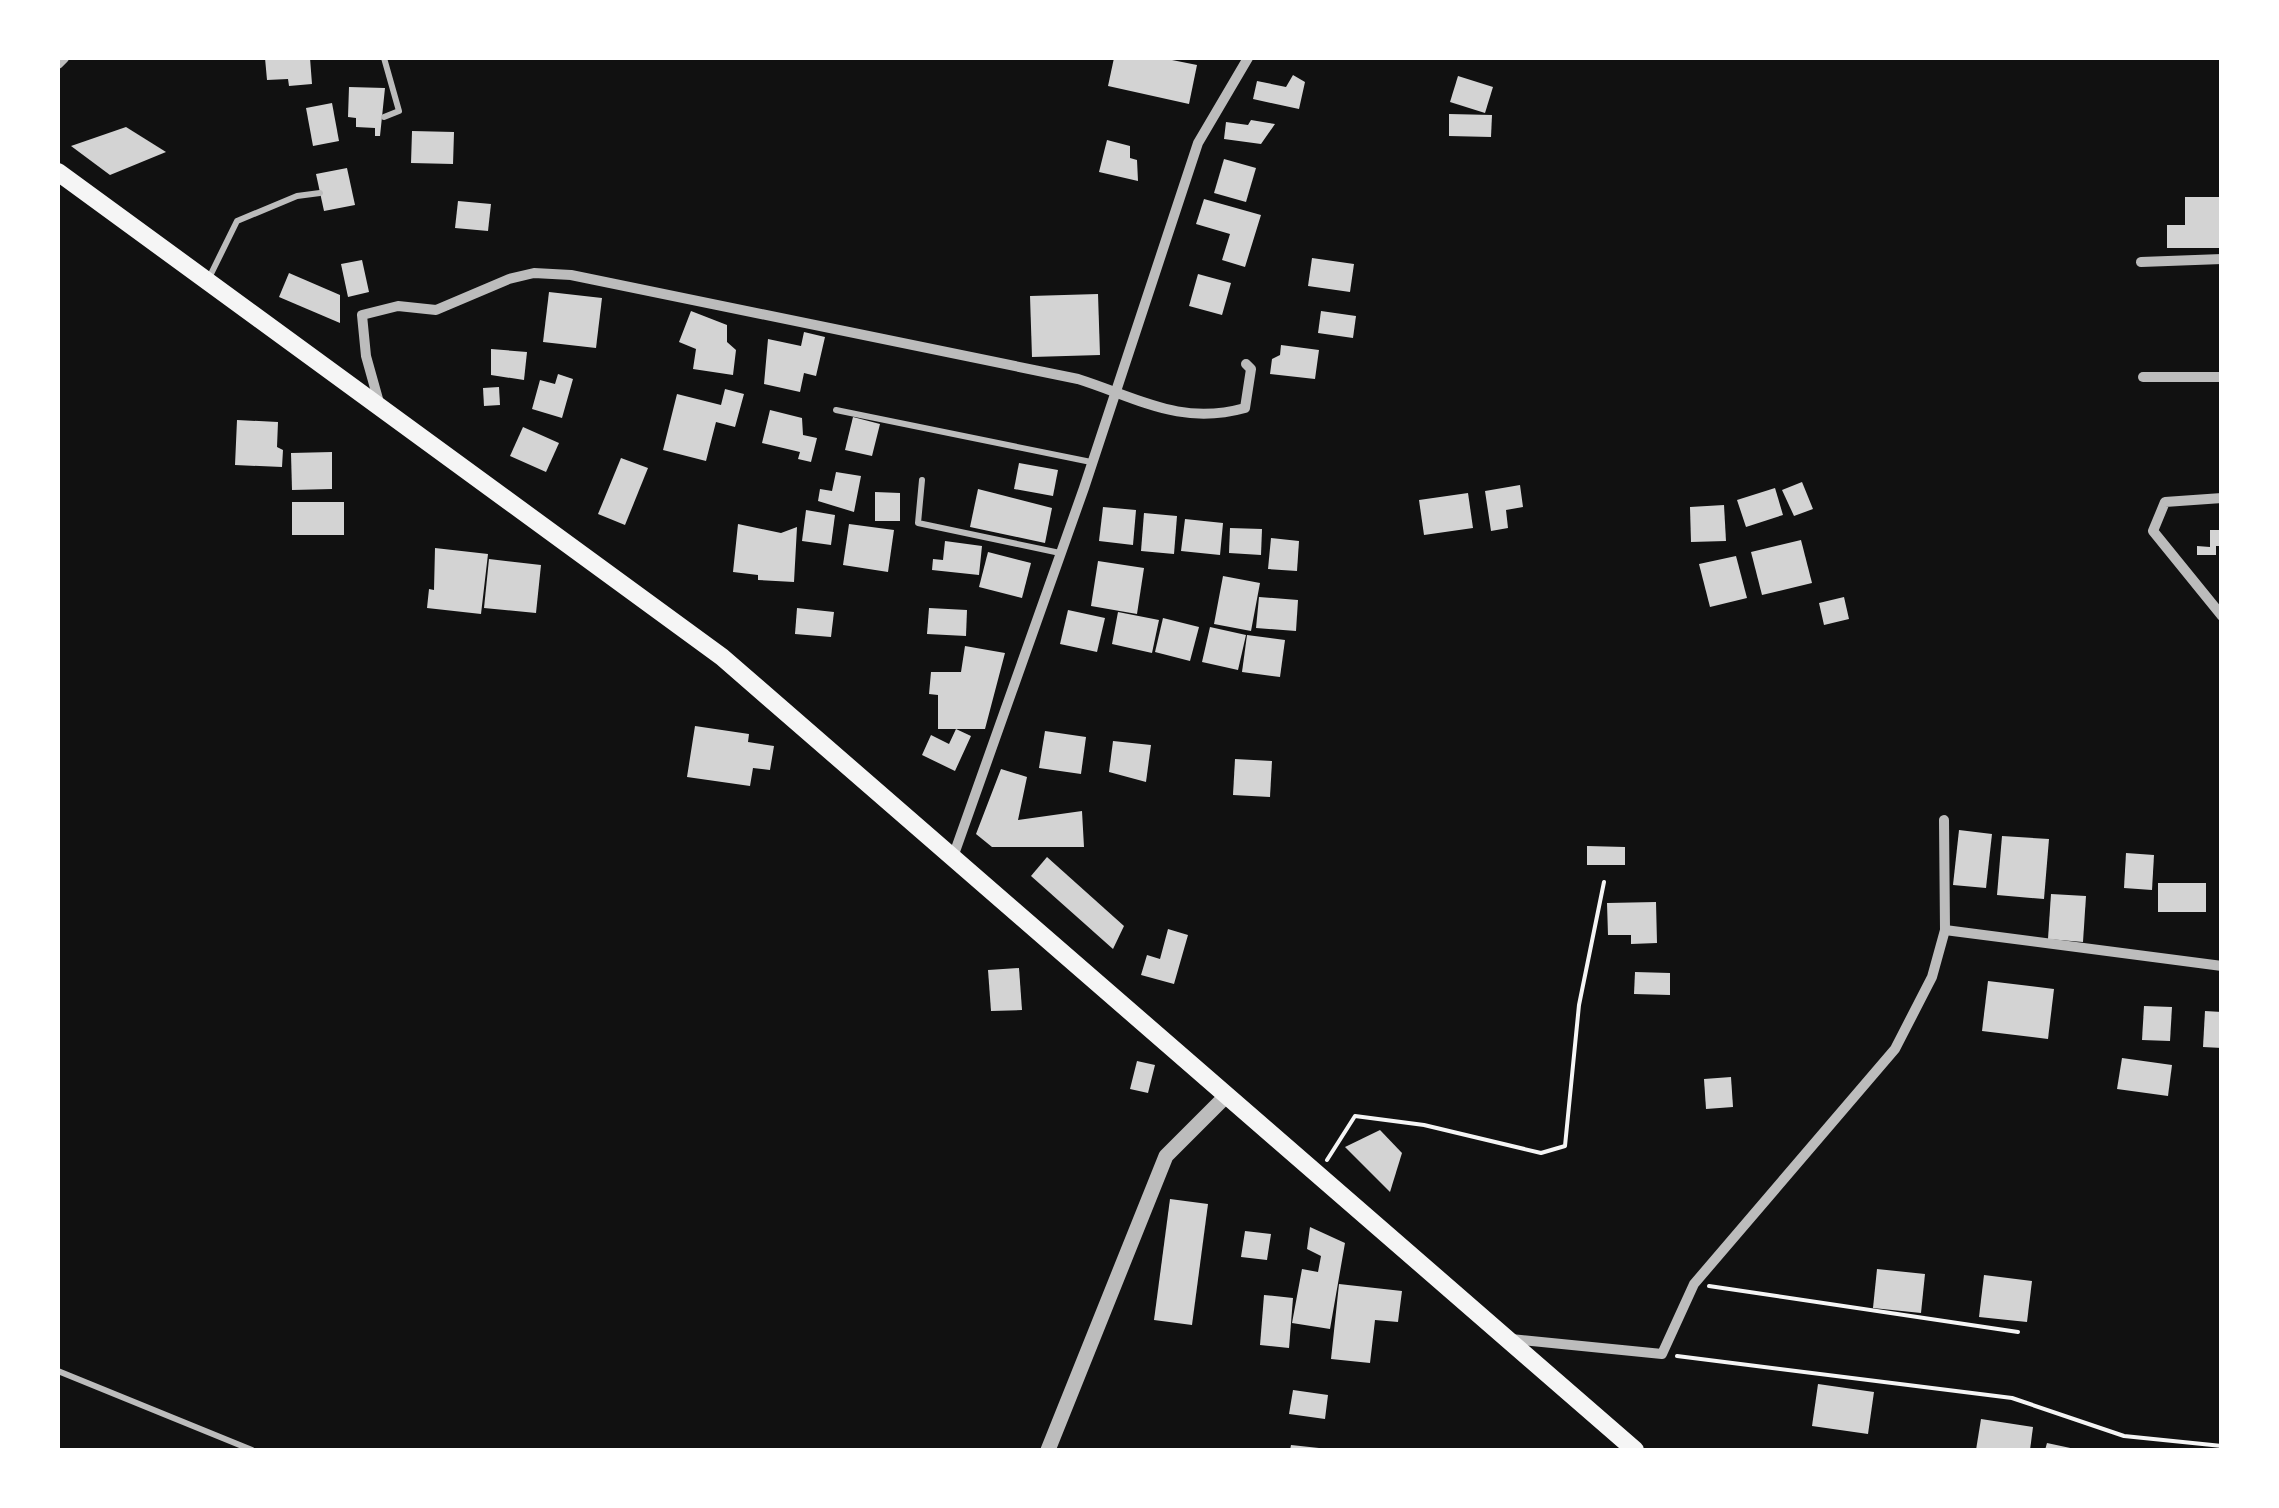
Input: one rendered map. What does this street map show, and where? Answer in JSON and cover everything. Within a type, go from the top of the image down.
[{"type":"main road","points":[[58,172],[722,657],[1224,1098],[1635,1450]]},
{"type":"street","points":[[58,64],[64,58]]},
{"type":"street","points":[[952,858],[1093,462],[1198,142],[1242,59]]},
{"type":"street","points":[[2141,262],[2222,259]]},
{"type":"street","points":[[380,407],[366,356],[362,315],[398,306],[436,310],[534,274],[571,275],[707,302],[1116,391],[1142,406],[1213,417],[1245,408],[1251,369],[1246,364]]},
{"type":"street","points":[[2142,378],[2222,377]]},
{"type":"street","points":[[2222,498],[2165,502],[2153,530],[2222,616]]},
{"type":"street","points":[[1505,1338],[1662,1354],[1694,1284],[1895,1049],[1932,977],[1945,930],[1944,820]]},
{"type":"street","points":[[1945,930],[2222,966]]},
{"type":"street","points":[[1048,1450],[1166,1156],[1224,1098]]},
{"type":"lane","points":[[384,58],[399,111],[384,117]]},
{"type":"lane","points":[[208,281],[237,222],[297,196],[320,193]]},
{"type":"lane","points":[[836,410],[1093,462]]},
{"type":"lane","points":[[922,480],[918,522],[1061,553]]},
{"type":"lane","points":[[58,1371],[252,1450]]},
{"type":"path","points":[[1317,1177],[1355,1116],[1424,1125],[1541,1154],[1564,1146],[1579,1005],[1604,882]]},
{"type":"path","points":[[1694,1284],[2018,1332]]},
{"type":"path","points":[[1662,1354],[2012,1398],[2124,1436],[2222,1446]]},
{"type":"building","points":[[265,58],[310,58],[312,84],[289,86],[288,79],[267,80]]},
{"type":"building","points":[[1114,58],[1162,58],[1197,65],[1189,104],[1108,86]]},
{"type":"building","points":[[1293,75],[1305,82],[1299,109],[1253,99],[1257,81],[1286,87]]},
{"type":"building","points":[[1458,76],[1493,87],[1485,113],[1450,102]]},
{"type":"building","points":[[349,87],[385,88],[380,136],[375,136],[375,128],[356,127],[356,118],[348,117]]},
{"type":"building","points":[[332,103],[339,141],[313,146],[306,108]]},
{"type":"building","points":[[1449,114],[1492,115],[1491,137],[1449,136]]},
{"type":"building","points":[[1251,120],[1275,124],[1261,144],[1224,139],[1226,122],[1248,125]]},
{"type":"building","points":[[126,127],[166,152],[110,175],[71,146]]},
{"type":"building","points":[[412,131],[454,132],[453,164],[411,163]]},
{"type":"building","points":[[1107,140],[1130,146],[1130,158],[1137,160],[1138,181],[1099,172]]},
{"type":"building","points":[[1224,159],[1256,168],[1246,202],[1214,193]]},
{"type":"building","points":[[347,168],[355,205],[324,211],[316,174]]},
{"type":"building","points":[[2185,197],[2222,197],[2222,248],[2167,248],[2167,225],[2185,225]]},
{"type":"building","points":[[1204,199],[1261,215],[1245,267],[1222,260],[1230,234],[1196,224]]},
{"type":"building","points":[[458,201],[491,204],[488,231],[455,228]]},
{"type":"building","points":[[1312,258],[1354,264],[1350,292],[1308,286]]},
{"type":"building","points":[[362,260],[369,292],[348,297],[341,264]]},
{"type":"building","points":[[289,273],[340,295],[340,323],[279,297]]},
{"type":"building","points":[[1198,274],[1231,283],[1222,315],[1189,306]]},
{"type":"building","points":[[549,292],[602,298],[596,348],[543,342]]},
{"type":"building","points":[[1098,294],[1100,355],[1032,357],[1030,296]]},
{"type":"building","points":[[691,311],[727,325],[727,342],[736,350],[733,375],[693,369],[696,349],[679,342]]},
{"type":"building","points":[[1321,311],[1356,316],[1353,338],[1318,333]]},
{"type":"building","points":[[804,332],[825,337],[816,376],[804,373],[800,392],[764,384],[768,339],[801,346]]},
{"type":"building","points":[[1281,345],[1319,350],[1315,379],[1270,374],[1272,359],[1280,355]]},
{"type":"building","points":[[491,349],[527,352],[524,380],[491,375]]},
{"type":"building","points":[[558,374],[573,379],[562,418],[532,409],[540,380],[555,384]]},
{"type":"building","points":[[499,387],[500,405],[484,406],[483,388]]},
{"type":"building","points":[[725,389],[744,394],[735,427],[716,422],[706,461],[663,450],[677,394],[721,405]]},
{"type":"building","points":[[770,410],[802,418],[803,435],[817,438],[811,462],[798,459],[800,452],[762,443]]},
{"type":"building","points":[[853,417],[880,424],[872,456],[845,450]]},
{"type":"building","points":[[237,420],[278,422],[277,447],[283,450],[282,467],[235,465]]},
{"type":"building","points":[[523,427],[559,443],[546,472],[510,456]]},
{"type":"building","points":[[332,452],[332,489],[292,490],[291,453]]},
{"type":"building","points":[[621,458],[648,468],[625,525],[598,514]]},
{"type":"building","points":[[1019,463],[1058,470],[1053,496],[1014,489]]},
{"type":"building","points":[[836,472],[861,476],[854,512],[818,501],[820,489],[832,491]]},
{"type":"building","points":[[1802,482],[1813,509],[1794,516],[1782,490]]},
{"type":"building","points":[[1520,485],[1523,507],[1506,510],[1508,528],[1491,531],[1485,491]]},
{"type":"building","points":[[1775,488],[1783,515],[1746,527],[1737,500]]},
{"type":"building","points":[[978,489],[1052,508],[1045,543],[970,527]]},
{"type":"building","points":[[875,492],[900,493],[900,521],[875,521]]},
{"type":"building","points":[[1468,493],[1473,528],[1424,535],[1419,500]]},
{"type":"building","points":[[292,502],[344,502],[344,535],[292,535]]},
{"type":"building","points":[[1724,505],[1726,541],[1691,542],[1690,507]]},
{"type":"building","points":[[1103,507],[1136,510],[1133,545],[1099,541]]},
{"type":"building","points":[[806,510],[835,515],[831,545],[802,541]]},
{"type":"building","points":[[1144,513],[1177,516],[1174,554],[1141,551]]},
{"type":"building","points":[[1185,519],[1223,523],[1220,555],[1181,551]]},
{"type":"building","points":[[738,524],[781,533],[797,527],[794,582],[758,580],[758,575],[733,572]]},
{"type":"building","points":[[849,524],[894,530],[888,572],[843,565]]},
{"type":"building","points":[[1230,528],[1262,529],[1261,555],[1229,553]]},
{"type":"building","points":[[2210,530],[2222,530],[2222,546],[2216,546],[2216,555],[2197,555],[2197,546],[2210,547]]},
{"type":"building","points":[[1271,538],[1299,541],[1297,571],[1268,569]]},
{"type":"building","points":[[1801,540],[1812,583],[1762,595],[1751,552]]},
{"type":"building","points":[[945,541],[982,546],[979,575],[932,570],[933,559],[943,560]]},
{"type":"building","points":[[435,548],[488,554],[481,614],[427,608],[429,589],[434,590]]},
{"type":"building","points":[[988,552],[1031,563],[1022,598],[979,587]]},
{"type":"building","points":[[1736,556],[1747,598],[1710,607],[1699,564]]},
{"type":"building","points":[[489,559],[541,565],[536,613],[484,608]]},
{"type":"building","points":[[1098,561],[1144,568],[1137,614],[1091,606]]},
{"type":"building","points":[[1223,576],[1260,583],[1251,631],[1214,624]]},
{"type":"building","points":[[1259,597],[1298,600],[1296,631],[1256,628]]},
{"type":"building","points":[[1844,597],[1849,619],[1824,625],[1819,603]]},
{"type":"building","points":[[797,608],[834,612],[831,637],[795,634]]},
{"type":"building","points":[[929,608],[967,610],[966,636],[927,634]]},
{"type":"building","points":[[1068,610],[1105,618],[1097,652],[1060,644]]},
{"type":"building","points":[[1118,612],[1159,620],[1152,653],[1112,644]]},
{"type":"building","points":[[1163,618],[1199,627],[1190,661],[1155,652]]},
{"type":"building","points":[[1210,627],[1246,635],[1238,670],[1202,662]]},
{"type":"building","points":[[1247,635],[1285,640],[1280,677],[1242,672]]},
{"type":"building","points":[[965,646],[1005,653],[985,729],[938,729],[938,695],[929,694],[931,672],[961,672]]},
{"type":"building","points":[[695,726],[749,734],[748,742],[774,746],[770,770],[753,768],[750,786],[687,777]]},
{"type":"building","points":[[956,729],[971,736],[955,771],[922,755],[931,735],[949,744]]},
{"type":"building","points":[[1045,731],[1086,737],[1081,774],[1039,768]]},
{"type":"building","points":[[1113,741],[1151,745],[1146,782],[1109,772]]},
{"type":"building","points":[[1235,759],[1272,761],[1270,797],[1233,795]]},
{"type":"building","points":[[1001,769],[1027,777],[1018,820],[1082,811],[1084,847],[992,847],[976,834]]},
{"type":"building","points":[[1959,830],[1992,834],[1986,888],[1953,885]]},
{"type":"building","points":[[2002,836],[2049,839],[2044,899],[1997,895]]},
{"type":"building","points":[[1587,846],[1625,847],[1625,865],[1587,865]]},
{"type":"building","points":[[2126,853],[2154,855],[2152,890],[2124,888]]},
{"type":"building","points":[[1047,857],[1124,926],[1113,949],[1031,876]]},
{"type":"building","points":[[2158,883],[2206,883],[2206,912],[2158,912]]},
{"type":"building","points":[[2051,894],[2086,896],[2083,942],[2048,939]]},
{"type":"building","points":[[1656,902],[1657,943],[1631,944],[1631,935],[1608,935],[1607,903]]},
{"type":"building","points":[[1168,929],[1188,935],[1174,984],[1141,975],[1147,955],[1160,959]]},
{"type":"building","points":[[1019,968],[1022,1010],[991,1011],[988,970]]},
{"type":"building","points":[[1635,972],[1670,973],[1670,995],[1634,994]]},
{"type":"building","points":[[1988,981],[2054,989],[2048,1039],[1982,1031]]},
{"type":"building","points":[[2144,1006],[2172,1007],[2170,1041],[2142,1040]]},
{"type":"building","points":[[2205,1011],[2222,1012],[2222,1048],[2203,1047]]},
{"type":"building","points":[[2122,1058],[2172,1065],[2168,1096],[2117,1089]]},
{"type":"building","points":[[1137,1061],[1155,1065],[1148,1093],[1130,1089]]},
{"type":"building","points":[[1731,1077],[1733,1107],[1706,1109],[1704,1079]]},
{"type":"building","points":[[1380,1130],[1402,1153],[1390,1192],[1345,1147]]},
{"type":"building","points":[[1170,1199],[1208,1204],[1192,1325],[1154,1320]]},
{"type":"building","points":[[1310,1227],[1345,1243],[1330,1329],[1292,1323],[1302,1269],[1318,1272],[1321,1256],[1307,1249]]},
{"type":"building","points":[[1245,1231],[1271,1234],[1267,1260],[1241,1257]]},
{"type":"building","points":[[1877,1269],[1925,1274],[1921,1313],[1873,1308]]},
{"type":"building","points":[[1984,1275],[2032,1281],[2027,1322],[1979,1317]]},
{"type":"building","points":[[1339,1284],[1402,1291],[1398,1322],[1375,1320],[1370,1363],[1331,1359]]},
{"type":"building","points":[[1264,1295],[1293,1298],[1289,1348],[1260,1345]]},
{"type":"building","points":[[1818,1384],[1874,1392],[1868,1434],[1812,1426]]},
{"type":"building","points":[[1293,1390],[1328,1395],[1325,1419],[1289,1414]]},
{"type":"building","points":[[1981,1419],[2033,1427],[2030,1450],[1976,1450]]},
{"type":"building","points":[[2047,1443],[2075,1449],[2075,1450],[2045,1450]]},
{"type":"building","points":[[1291,1445],[1319,1448],[1319,1450],[1290,1450]]}]
